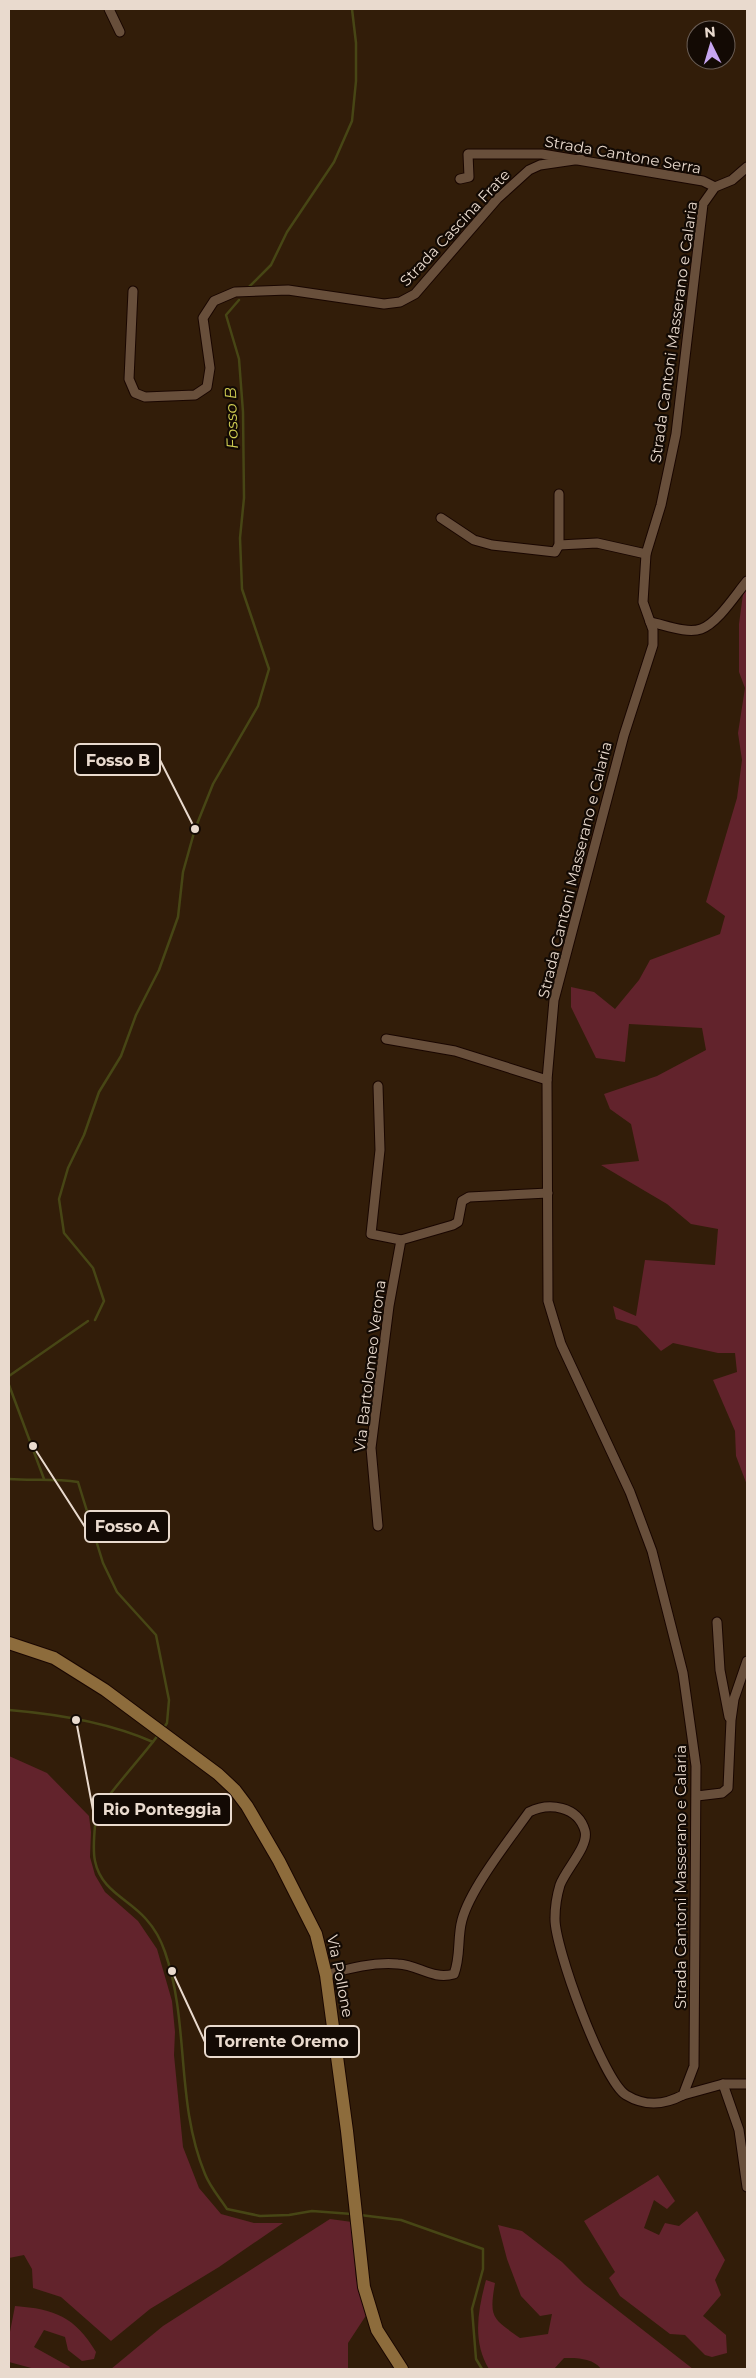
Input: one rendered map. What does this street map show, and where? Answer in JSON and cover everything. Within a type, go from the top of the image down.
[{"type":"street","points":[[109,9],[120,32]]},
{"type":"street","name":"Strada Cantone Serra","points":[[460,180],[470,176],[468,154],[542,154],[581,159],[703,181],[715,187]]},
{"type":"street","name":"Strada Cascina Frate","points":[[133,291],[129,379],[135,393],[145,397],[195,395],[207,387],[210,368],[204,318],[214,301],[235,292],[288,290],[384,304],[400,302],[415,294],[497,199],[529,170],[540,165],[581,159]]},
{"type":"street","name":"Strada Cantoni Masserano e Calaria","points":[[683,2095],[694,2066],[697,1796],[694,1736],[683,1673],[652,1551],[630,1492],[561,1344],[548,1301],[547,1080],[554,1000],[624,735],[653,645],[650,622],[643,602],[646,554],[661,506],[676,434],[704,204],[715,187],[732,180],[747,167]]},
{"type":"street","points":[[440,518],[474,540],[492,545],[556,552],[559,545],[558,494]]},
{"type":"street","points":[[559,545],[597,543],[646,554]]},
{"type":"street","points":[[650,622],[690,630],[701,629],[711,623],[747,581]]},
{"type":"street","points":[[386,1039],[455,1051],[547,1080]]},
{"type":"street","points":[[378,1086],[380,1150],[371,1234],[401,1240],[453,1225],[458,1222],[462,1201],[469,1197],[548,1193]]},
{"type":"street","name":"Via Bartolomeo Verona","points":[[378,1526],[371,1448],[389,1306],[401,1240]]},
{"type":"street","points":[[717,1622],[720,1670],[727,1712],[731,1720]]},
{"type":"street","name":"Via Pollone","points":[[9,1643],[54,1658],[155,1727],[218,1774],[235,1790],[247,1806],[279,1861],[316,1934],[326,1975],[364,2287],[369,2309],[377,2330],[402,2369]]},
{"type":"street","points":[[697,1796],[722,1792],[728,1788],[731,1720],[734,1699],[747,1661]]},
{"type":"street","points":[[326,1975],[360,1965],[379,1964],[401,1964],[436,1976],[445,1977],[454,1974],[458,1964],[462,1920],[471,1897],[529,1812],[541,1806],[553,1805],[577,1817],[585,1830],[585,1841],[560,1884],[555,1920],[560,1952],[609,2076],[624,2094],[651,2103],[667,2103],[683,2095],[723,2084],[747,2084]]},
{"type":"street","points":[[723,2084],[739,2130],[747,2182]]},
{"type":"shaded area","points":[[747,589],[747,1485],[736,1456],[735,1431],[713,1380],[737,1372],[735,1353],[718,1353],[673,1343],[661,1351],[637,1326],[616,1319],[613,1306],[636,1316],[645,1260],[715,1265],[718,1229],[691,1224],[667,1204],[601,1165],[639,1161],[631,1124],[610,1109],[604,1094],[657,1076],[706,1050],[702,1028],[629,1024],[625,1062],[596,1058],[571,1007],[571,987],[594,992],[615,1009],[639,980],[650,960],[720,934],[725,916],[706,902],[737,798],[742,760],[738,733],[745,688],[739,672],[739,624],[743,594]]},
{"type":"shaded area","points":[[9,1756],[47,1773],[89,1816],[91,1832],[90,1857],[95,1875],[105,1892],[138,1921],[157,1949],[172,2001],[175,2032],[174,2055],[183,2147],[199,2188],[221,2214],[254,2223],[283,2223],[219,2267],[150,2309],[111,2341],[61,2297],[33,2288],[32,2269],[24,2255],[9,2258]]},
{"type":"shaded area","points":[[658,2175],[675,2201],[667,2209],[654,2200],[644,2228],[659,2235],[665,2223],[679,2226],[697,2211],[725,2260],[715,2280],[721,2295],[703,2316],[726,2335],[727,2353],[712,2357],[705,2355],[685,2335],[670,2334],[620,2296],[609,2278],[615,2272],[584,2221]]},
{"type":"shaded area","points":[[330,2219],[352,2222],[356,2279],[367,2314],[348,2343],[348,2369],[111,2369],[163,2326]]},
{"type":"shaded area","points":[[498,2225],[522,2231],[562,2262],[584,2284],[693,2369],[601,2369],[598,2365],[589,2361],[564,2358],[554,2369],[489,2369],[480,2348],[478,2336],[479,2314],[486,2280],[495,2283],[492,2304],[495,2316],[503,2326],[520,2338],[548,2334],[552,2314],[540,2316],[521,2296],[507,2259]]},
{"type":"shaded area","points":[[15,2306],[29,2307],[53,2313],[72,2323],[80,2330],[96,2352],[94,2359],[82,2361],[68,2350],[65,2337],[44,2330],[34,2347],[70,2367],[69,2369],[35,2369],[9,2362],[9,2337]]},
{"type":"waterway","name":"Fosso B","points":[[248,288],[271,265],[287,232],[334,162],[352,121],[356,81],[356,43],[352,9]]},
{"type":"waterway","name":"Fosso B","points":[[95,1320],[104,1301],[93,1268],[64,1233],[59,1199],[68,1168],[84,1135],[99,1092],[121,1056],[136,1015],[159,970],[178,917],[183,872],[195,829],[213,784],[258,706],[269,669],[242,589],[240,538],[244,498],[243,412],[239,359],[226,315],[239,300]]},
{"type":"waterway","name":"Fosso B","points":[[9,1376],[88,1321]]},
{"type":"waterway","points":[[9,1385],[44,1479]]},
{"type":"waterway","points":[[9,1479],[78,1482],[103,1563],[117,1592],[156,1635],[169,1700],[167,1723],[163,1729]]},
{"type":"waterway","points":[[9,1710],[82,1720],[118,1729],[153,1742]]},
{"type":"waterway","points":[[158,1735],[114,1789],[96,1815],[94,1856],[98,1871],[103,1880],[116,1894],[146,1919],[162,1943],[173,1979],[178,2007],[190,2119],[196,2146],[207,2179],[227,2209],[260,2216],[289,2215],[312,2211],[352,2214]]},
{"type":"waterway","points":[[360,2215],[401,2220],[483,2249],[483,2269],[472,2309],[476,2359],[482,2369]]},
{"type":"place","name":"Fosso B","points":[[195,829]]},
{"type":"place","name":"Fosso A","points":[[33,1446]]},
{"type":"place","name":"Rio Ponteggia","points":[[76,1720]]},
{"type":"place","name":"Torrente Oremo","points":[[172,1971]]}]
